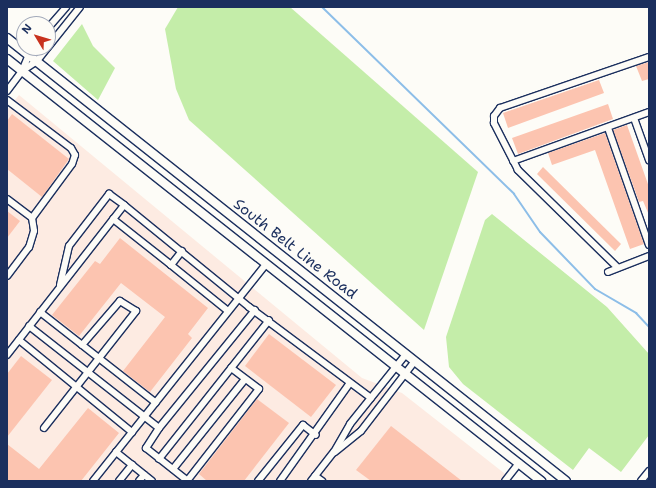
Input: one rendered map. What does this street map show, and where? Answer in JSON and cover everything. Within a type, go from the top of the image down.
[{"type":"main road","name":"South Belt Line Road","points":[[7,38],[16,43]]},
{"type":"main road","name":"South Belt Line Road","points":[[34,56],[37,61],[276,252],[566,481]]},
{"type":"main road","name":"South Belt Line Road","points":[[7,59],[541,481]]},
{"type":"main road","points":[[266,264],[276,252]]},
{"type":"street","points":[[56,19],[66,7]]},
{"type":"street","points":[[56,38],[80,7]]},
{"type":"street","points":[[7,91],[22,71],[28,56]]},
{"type":"street","points":[[22,71],[37,61],[41,56]]},
{"type":"street","points":[[617,267],[513,161],[494,123],[494,116],[500,108],[649,57]]},
{"type":"street","points":[[7,100],[71,148],[75,155],[72,164],[32,218]]},
{"type":"street","points":[[513,161],[649,112]]},
{"type":"street","points":[[634,118],[649,160]]},
{"type":"street","points":[[608,128],[649,245]]},
{"type":"street","points":[[60,288],[69,246],[109,194],[255,310],[371,398]]},
{"type":"street","points":[[7,199],[32,218],[34,231],[29,247],[7,276]]},
{"type":"street","points":[[7,355],[124,205]]},
{"type":"street","points":[[113,219],[228,311]]},
{"type":"street","points":[[171,265],[182,251]]},
{"type":"street","points":[[608,272],[617,267],[649,256]]},
{"type":"street","points":[[93,481],[266,264]]},
{"type":"street","points":[[44,428],[75,386],[136,312],[129,304],[120,301],[82,345]]},
{"type":"street","points":[[231,368],[259,389],[187,481],[146,448],[159,428],[255,310]]},
{"type":"street","points":[[40,312],[156,403]]},
{"type":"street","points":[[159,459],[269,320]]},
{"type":"street","points":[[30,326],[143,418],[159,428]]},
{"type":"street","points":[[19,340],[132,432]]},
{"type":"street","points":[[311,481],[334,452],[350,424],[406,354]]},
{"type":"street","points":[[334,452],[361,431],[415,361]]},
{"type":"street","points":[[173,469],[245,378]]},
{"type":"street","points":[[280,481],[316,435],[350,383]]},
{"type":"street","points":[[258,481],[303,425],[316,435]]},
{"type":"street","points":[[116,452],[152,481]]},
{"type":"street","points":[[505,481],[519,463]]},
{"type":"street","points":[[119,481],[132,465]]},
{"type":"street","points":[[641,481],[649,471]]},
{"type":"street","points":[[139,481],[144,475]]},
{"type":"street","points":[[315,476],[322,481]]},
{"type":"shaded area","points":[[19,95],[362,378],[402,393],[514,481],[7,481],[7,110]]},
{"type":"green space","points":[[178,7],[290,7],[478,172],[424,330],[189,120],[176,89],[165,29]]},
{"type":"green space","points":[[82,24],[93,46],[115,68],[98,100],[53,61]]},
{"type":"green space","points":[[492,214],[607,307],[649,354],[649,435],[621,472],[589,448],[573,470],[463,384],[449,367],[446,337],[485,220]]},
{"type":"building","points":[[649,62],[649,79],[642,81],[636,66]]},
{"type":"building","points":[[599,80],[604,93],[508,128],[503,113]]},
{"type":"building","points":[[608,104],[613,119],[518,154],[512,138]]},
{"type":"building","points":[[12,114],[69,159],[42,197],[7,169],[7,121]]},
{"type":"building","points":[[627,125],[649,187],[649,215],[643,201],[639,202],[613,130]]},
{"type":"building","points":[[605,133],[644,244],[630,249],[595,150],[552,165],[548,153]]},
{"type":"building","points":[[543,167],[621,244],[615,251],[537,174]]},
{"type":"building","points":[[7,211],[20,221],[7,238]]},
{"type":"building","points":[[120,238],[208,308],[188,334],[192,338],[150,392],[123,371],[165,317],[121,283],[79,336],[52,315],[95,261],[100,264]]},
{"type":"building","points":[[269,334],[336,385],[311,417],[245,366]]},
{"type":"building","points":[[21,356],[52,380],[7,437],[7,374]]},
{"type":"building","points":[[257,399],[289,423],[244,481],[207,481],[199,474]]},
{"type":"building","points":[[88,408],[119,433],[81,481],[7,481],[7,444],[39,469]]},
{"type":"building","points":[[391,426],[462,481],[371,481],[356,470]]},
{"type":"waterway","points":[[322,7],[514,194],[540,232],[595,289],[636,313],[649,327]]}]
